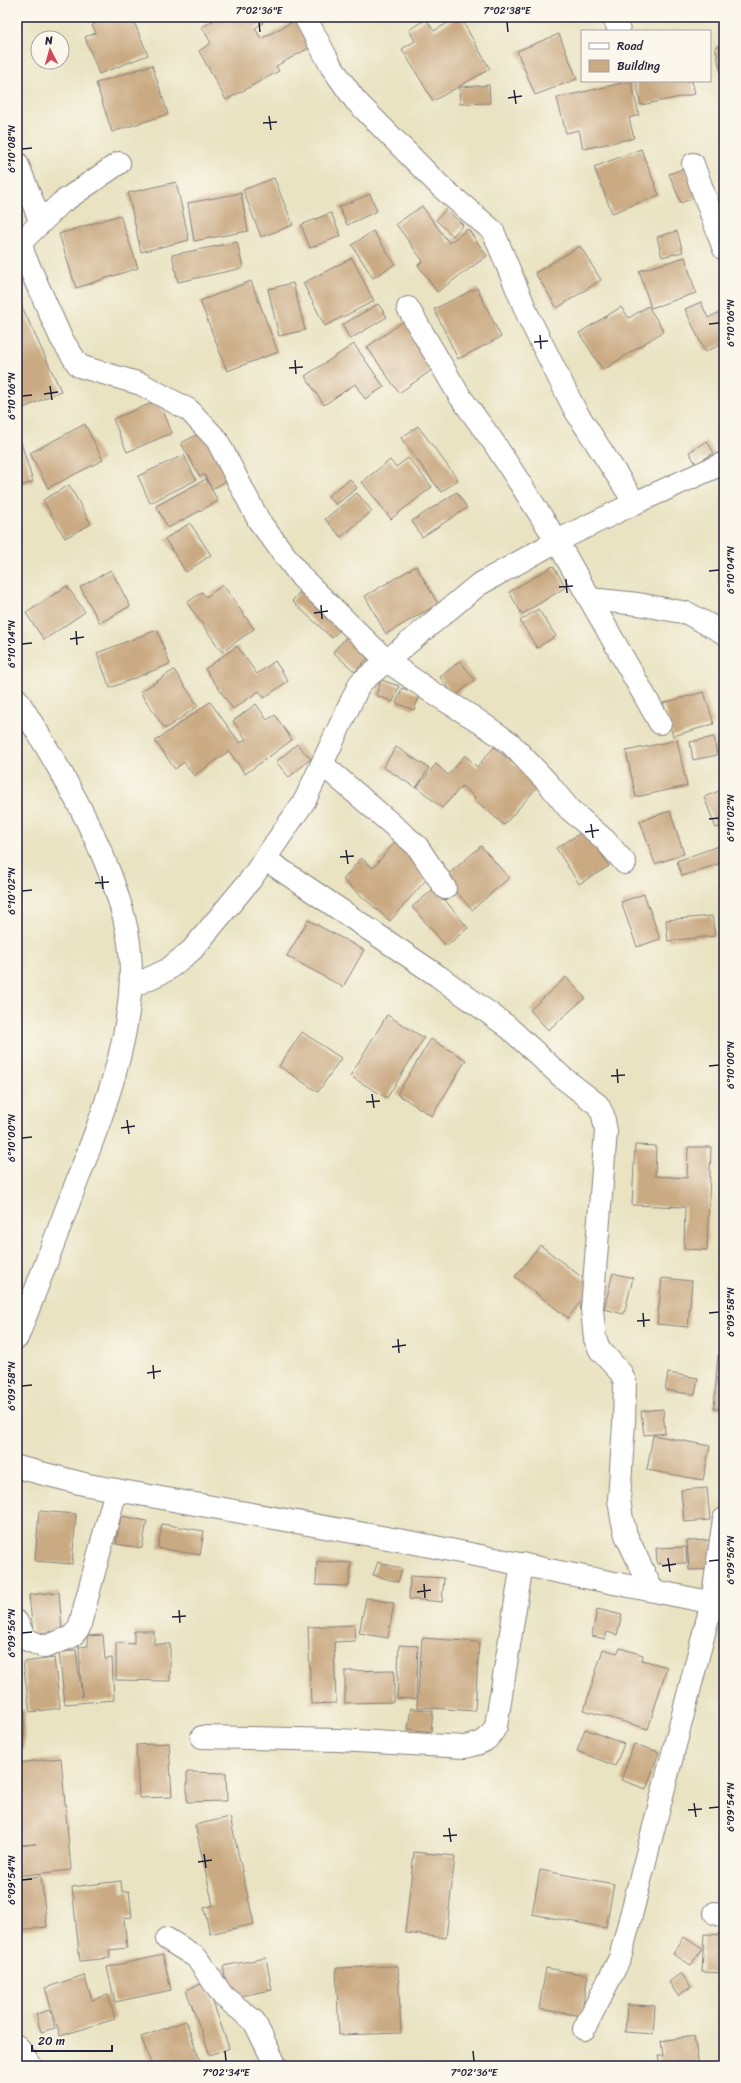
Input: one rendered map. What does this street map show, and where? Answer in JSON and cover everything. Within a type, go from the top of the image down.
[{"type":"street","points":[[305,17],[331,66],[355,100],[441,187],[493,231],[529,318],[575,410],[635,503]]},
{"type":"street","points":[[614,17],[619,30]]},
{"type":"street","points":[[17,163],[41,222]]},
{"type":"street","points":[[120,163],[61,203],[19,242],[61,338],[79,366],[141,384],[189,410],[217,440],[259,521],[302,578],[387,661],[510,743],[547,782],[569,809],[605,840],[625,863]]},
{"type":"street","points":[[693,164],[724,249]]},
{"type":"street","points":[[408,308],[459,395],[494,443],[557,541],[660,723]]},
{"type":"street","points":[[131,987],[167,970],[192,950],[251,878],[305,800],[360,683],[478,585],[557,541],[635,503],[724,463]]},
{"type":"street","points":[[590,599],[638,604],[687,613],[724,633]]},
{"type":"street","points":[[17,699],[43,740],[107,865],[127,932],[131,987],[129,1010],[118,1061],[94,1136],[17,1338]]},
{"type":"street","points":[[322,764],[417,846],[445,888]]},
{"type":"street","points":[[265,859],[438,976],[508,1027],[562,1077],[598,1105],[603,1115],[606,1131],[592,1309],[595,1339],[600,1350],[621,1373],[625,1382],[619,1500],[626,1536],[652,1590]]},
{"type":"street","points":[[17,1467],[88,1485],[522,1564],[718,1604]]},
{"type":"street","points":[[17,1622],[26,1639],[44,1646],[71,1637],[79,1628],[116,1490]]},
{"type":"street","points":[[584,2029],[620,1958],[718,1604],[724,1519]]},
{"type":"street","points":[[202,1737],[338,1740],[465,1747],[482,1744],[491,1736],[496,1726],[522,1564]]},
{"type":"street","points":[[167,1939],[196,1956],[223,1996],[254,2021],[276,2066]]},
{"type":"street","points":[[17,2046],[31,2066]]},
{"type":"building","points":[[112,17],[132,17],[148,55],[99,74],[85,37],[96,33],[92,25]]},
{"type":"building","points":[[219,17],[260,17],[263,23],[255,28],[261,39],[296,20],[311,47],[276,66],[279,71],[226,100],[199,51],[211,43],[202,27]]},
{"type":"building","points":[[460,17],[490,69],[433,101],[402,49],[415,41],[409,30],[426,19],[434,31]]},
{"type":"building","points":[[559,34],[577,79],[535,95],[517,51]]},
{"type":"building","points":[[724,44],[724,81],[723,81],[715,47]]},
{"type":"building","points":[[152,65],[168,114],[112,132],[96,83]]},
{"type":"building","points":[[631,82],[639,115],[629,118],[634,138],[583,149],[579,130],[566,133],[557,98]]},
{"type":"building","points":[[636,82],[692,82],[695,94],[641,105]]},
{"type":"building","points":[[489,85],[490,103],[460,104],[459,87]]},
{"type":"building","points":[[641,149],[659,195],[612,213],[594,167]]},
{"type":"building","points":[[685,168],[697,196],[681,203],[669,174]]},
{"type":"building","points":[[274,178],[293,225],[261,237],[243,190]]},
{"type":"building","points":[[176,182],[189,240],[141,252],[128,193]]},
{"type":"building","points":[[241,193],[248,231],[194,241],[188,203]]},
{"type":"building","points":[[370,194],[377,211],[347,225],[339,207]]},
{"type":"building","points":[[422,206],[449,243],[468,229],[487,256],[437,292],[418,265],[423,261],[396,224]]},
{"type":"building","points":[[446,209],[463,225],[453,236],[436,220]]},
{"type":"building","points":[[331,213],[341,236],[310,248],[301,225]]},
{"type":"building","points":[[120,215],[138,268],[76,288],[59,234]]},
{"type":"building","points":[[373,231],[395,264],[373,278],[352,245]]},
{"type":"building","points":[[677,231],[683,252],[662,257],[657,237]]},
{"type":"building","points":[[237,242],[243,268],[178,282],[172,255]]},
{"type":"building","points":[[580,246],[601,280],[557,308],[535,273]]},
{"type":"building","points":[[685,257],[696,293],[651,308],[639,271]]},
{"type":"building","points":[[352,258],[374,301],[325,326],[303,283]]},
{"type":"building","points":[[251,281],[278,352],[227,371],[200,301]]},
{"type":"building","points":[[293,283],[305,330],[279,336],[268,289]]},
{"type":"building","points":[[477,288],[501,337],[458,359],[434,309]]},
{"type":"building","points":[[17,296],[61,391],[17,411]]},
{"type":"building","points":[[701,302],[708,318],[724,310],[724,343],[705,352],[685,309]]},
{"type":"building","points":[[378,304],[387,317],[350,339],[342,325]]},
{"type":"building","points":[[648,306],[664,331],[603,370],[579,333],[621,307],[629,318]]},
{"type":"building","points":[[404,321],[436,367],[399,393],[367,347]]},
{"type":"building","points":[[354,344],[384,387],[365,399],[355,384],[324,405],[305,376]]},
{"type":"building","points":[[159,400],[172,433],[127,452],[113,419]]},
{"type":"building","points":[[85,424],[103,460],[48,488],[30,453]]},
{"type":"building","points":[[418,426],[458,480],[441,492],[401,438]]},
{"type":"building","points":[[204,431],[230,479],[212,489],[204,474],[200,477],[181,443]]},
{"type":"building","points":[[19,436],[33,482],[17,487],[17,437]]},
{"type":"building","points":[[707,441],[714,453],[696,464],[689,452]]},
{"type":"building","points":[[184,455],[196,480],[150,503],[138,476]]},
{"type":"building","points":[[408,458],[432,487],[391,519],[362,482],[390,460],[396,467]]},
{"type":"building","points":[[206,479],[218,501],[168,528],[156,506]]},
{"type":"building","points":[[350,479],[357,488],[336,505],[328,496]]},
{"type":"building","points":[[69,485],[91,524],[65,538],[43,500]]},
{"type":"building","points":[[457,492],[467,508],[422,537],[412,521]]},
{"type":"building","points":[[357,493],[372,511],[341,537],[325,519]]},
{"type":"building","points":[[190,523],[211,555],[186,572],[165,539]]},
{"type":"building","points":[[416,566],[438,604],[386,634],[365,596]]},
{"type":"building","points":[[553,566],[566,587],[522,614],[509,592]]},
{"type":"building","points":[[111,570],[130,606],[100,623],[80,587]]},
{"type":"building","points":[[223,585],[254,629],[222,652],[187,603],[202,592],[206,597]]},
{"type":"building","points":[[67,586],[85,612],[44,640],[26,613]]},
{"type":"building","points":[[302,589],[343,627],[332,638],[292,601]]},
{"type":"building","points":[[538,609],[556,636],[537,648],[520,621]]},
{"type":"building","points":[[157,630],[170,664],[110,688],[97,653]]},
{"type":"building","points":[[349,634],[372,653],[355,672],[333,652]]},
{"type":"building","points":[[237,646],[257,674],[275,661],[288,681],[264,698],[259,691],[233,709],[205,669]]},
{"type":"building","points":[[460,661],[475,680],[455,696],[440,677]]},
{"type":"building","points":[[174,670],[198,706],[165,729],[140,692]]},
{"type":"building","points":[[381,680],[399,686],[393,702],[376,695]]},
{"type":"building","points":[[402,688],[420,695],[414,710],[396,703]]},
{"type":"building","points":[[704,692],[714,724],[673,736],[663,703]]},
{"type":"building","points":[[210,702],[240,743],[246,739],[233,721],[256,704],[267,720],[275,715],[292,740],[245,774],[229,751],[194,776],[184,762],[175,769],[155,741]]},
{"type":"building","points":[[714,737],[717,755],[693,760],[690,742]]},
{"type":"building","points":[[677,740],[687,786],[636,797],[626,751]]},
{"type":"building","points":[[297,744],[311,759],[289,777],[276,762]]},
{"type":"building","points":[[396,747],[429,768],[416,788],[383,767]]},
{"type":"building","points":[[494,747],[539,785],[504,825],[474,799],[475,797],[462,786],[442,808],[417,787],[436,764],[448,775],[465,755],[477,767]]},
{"type":"building","points":[[724,789],[724,825],[716,828],[704,797]]},
{"type":"building","points":[[670,811],[684,854],[655,864],[640,821]]},
{"type":"building","points":[[586,830],[609,866],[579,884],[556,848]]},
{"type":"building","points":[[396,841],[432,873],[390,921],[343,880],[361,858],[373,868]]},
{"type":"building","points":[[724,844],[724,862],[682,876],[677,861]]},
{"type":"building","points":[[481,846],[509,878],[472,910],[444,878]]},
{"type":"building","points":[[435,888],[468,928],[446,946],[412,907]]},
{"type":"building","points":[[644,894],[660,939],[637,947],[621,902]]},
{"type":"building","points":[[712,916],[715,936],[668,941],[666,920]]},
{"type":"building","points":[[308,920],[364,950],[343,987],[287,956]]},
{"type":"building","points":[[566,977],[585,998],[548,1030],[530,1010]]},
{"type":"building","points":[[387,1015],[424,1038],[387,1098],[350,1076]]},
{"type":"building","points":[[302,1032],[341,1058],[318,1092],[279,1066]]},
{"type":"building","points":[[431,1039],[466,1060],[432,1116],[397,1094]]},
{"type":"building","points":[[635,1145],[656,1146],[655,1176],[687,1178],[688,1147],[711,1147],[707,1250],[684,1249],[685,1207],[632,1205]]},
{"type":"building","points":[[540,1245],[593,1286],[568,1318],[515,1277]]},
{"type":"building","points":[[613,1273],[633,1278],[624,1314],[604,1309]]},
{"type":"building","points":[[662,1278],[692,1281],[688,1327],[657,1324]]},
{"type":"building","points":[[718,1355],[724,1355],[724,1409],[714,1409]]},
{"type":"building","points":[[668,1373],[698,1378],[695,1395],[665,1390]]},
{"type":"building","points":[[663,1409],[665,1433],[644,1435],[641,1411]]},
{"type":"building","points":[[653,1435],[710,1446],[703,1480],[647,1470]]},
{"type":"building","points":[[707,1488],[710,1520],[684,1522],[681,1490]]},
{"type":"building","points":[[39,1511],[76,1514],[72,1564],[35,1561]]},
{"type":"building","points":[[121,1516],[147,1521],[142,1548],[116,1544]]},
{"type":"building","points":[[162,1524],[204,1531],[200,1555],[158,1548]]},
{"type":"building","points":[[712,1540],[714,1569],[689,1570],[687,1541]]},
{"type":"building","points":[[686,1547],[687,1563],[657,1564],[656,1548]]},
{"type":"building","points":[[317,1561],[351,1563],[349,1586],[316,1585]]},
{"type":"building","points":[[378,1562],[402,1569],[398,1582],[373,1575]]},
{"type":"building","points":[[410,1576],[444,1578],[442,1602],[409,1599]]},
{"type":"building","points":[[59,1592],[62,1631],[33,1633],[29,1595]]},
{"type":"building","points":[[366,1598],[394,1603],[388,1638],[359,1633]]},
{"type":"building","points":[[597,1609],[622,1615],[617,1635],[607,1632],[605,1639],[592,1636]]},
{"type":"building","points":[[354,1625],[355,1641],[334,1642],[336,1703],[311,1704],[308,1627]]},
{"type":"building","points":[[134,1631],[154,1631],[154,1644],[170,1644],[170,1681],[116,1680],[116,1643],[134,1644]]},
{"type":"building","points":[[103,1635],[105,1659],[112,1658],[114,1700],[65,1704],[59,1653],[76,1650],[82,1697],[79,1647],[88,1646],[87,1636]]},
{"type":"building","points":[[422,1638],[479,1642],[475,1711],[417,1707]]},
{"type":"building","points":[[399,1645],[418,1646],[416,1699],[397,1698]]},
{"type":"building","points":[[620,1648],[643,1655],[642,1660],[667,1667],[648,1729],[584,1710],[603,1649],[617,1653]]},
{"type":"building","points":[[54,1658],[60,1708],[30,1712],[23,1662]]},
{"type":"building","points":[[394,1670],[394,1702],[345,1703],[345,1671]]},
{"type":"building","points":[[411,1708],[433,1711],[431,1732],[408,1729]]},
{"type":"building","points":[[17,1710],[25,1710],[24,1750],[17,1750]]},
{"type":"building","points":[[585,1729],[624,1744],[615,1766],[577,1751]]},
{"type":"building","points":[[169,1743],[172,1797],[139,1798],[136,1745]]},
{"type":"building","points":[[634,1744],[659,1752],[646,1789],[621,1780]]},
{"type":"building","points":[[61,1758],[71,1870],[17,1876],[17,1846],[36,1844],[17,1845],[17,1763]]},
{"type":"building","points":[[187,1772],[226,1773],[227,1801],[187,1802]]},
{"type":"building","points":[[230,1817],[254,1924],[210,1934],[204,1908],[213,1905],[195,1825]]},
{"type":"building","points":[[414,1852],[455,1856],[446,1938],[405,1933]]},
{"type":"building","points":[[540,1870],[614,1884],[606,1928],[532,1914]]},
{"type":"building","points":[[41,1876],[47,1927],[17,1930],[17,1879]]},
{"type":"building","points":[[121,1881],[122,1892],[129,1891],[132,1917],[124,1918],[127,1948],[109,1950],[110,1958],[80,1961],[72,1887]]},
{"type":"building","points":[[704,1934],[724,1935],[724,1973],[702,1972]]},
{"type":"building","points":[[684,1937],[702,1949],[691,1965],[673,1954]]},
{"type":"building","points":[[163,1955],[171,1990],[115,2002],[107,1967]]},
{"type":"building","points":[[266,1958],[272,1990],[229,1998],[223,1966]]},
{"type":"building","points":[[398,1966],[401,2033],[339,2035],[336,1968]]},
{"type":"building","points":[[546,1968],[588,1975],[581,2016],[539,2009]]},
{"type":"building","points":[[681,1973],[691,1987],[678,1996],[669,1982]]},
{"type":"building","points":[[84,1975],[92,2000],[108,1995],[115,2019],[60,2036],[45,1988]]},
{"type":"building","points":[[206,1982],[229,2048],[210,2055],[186,1990]]},
{"type":"building","points":[[627,2005],[655,2006],[653,2034],[625,2032]]},
{"type":"building","points":[[50,2010],[55,2028],[41,2032],[36,2014]]},
{"type":"building","points":[[186,2021],[202,2066],[152,2066],[141,2037]]},
{"type":"building","points":[[694,2036],[699,2066],[660,2066],[658,2056],[663,2056],[661,2041]]}]
